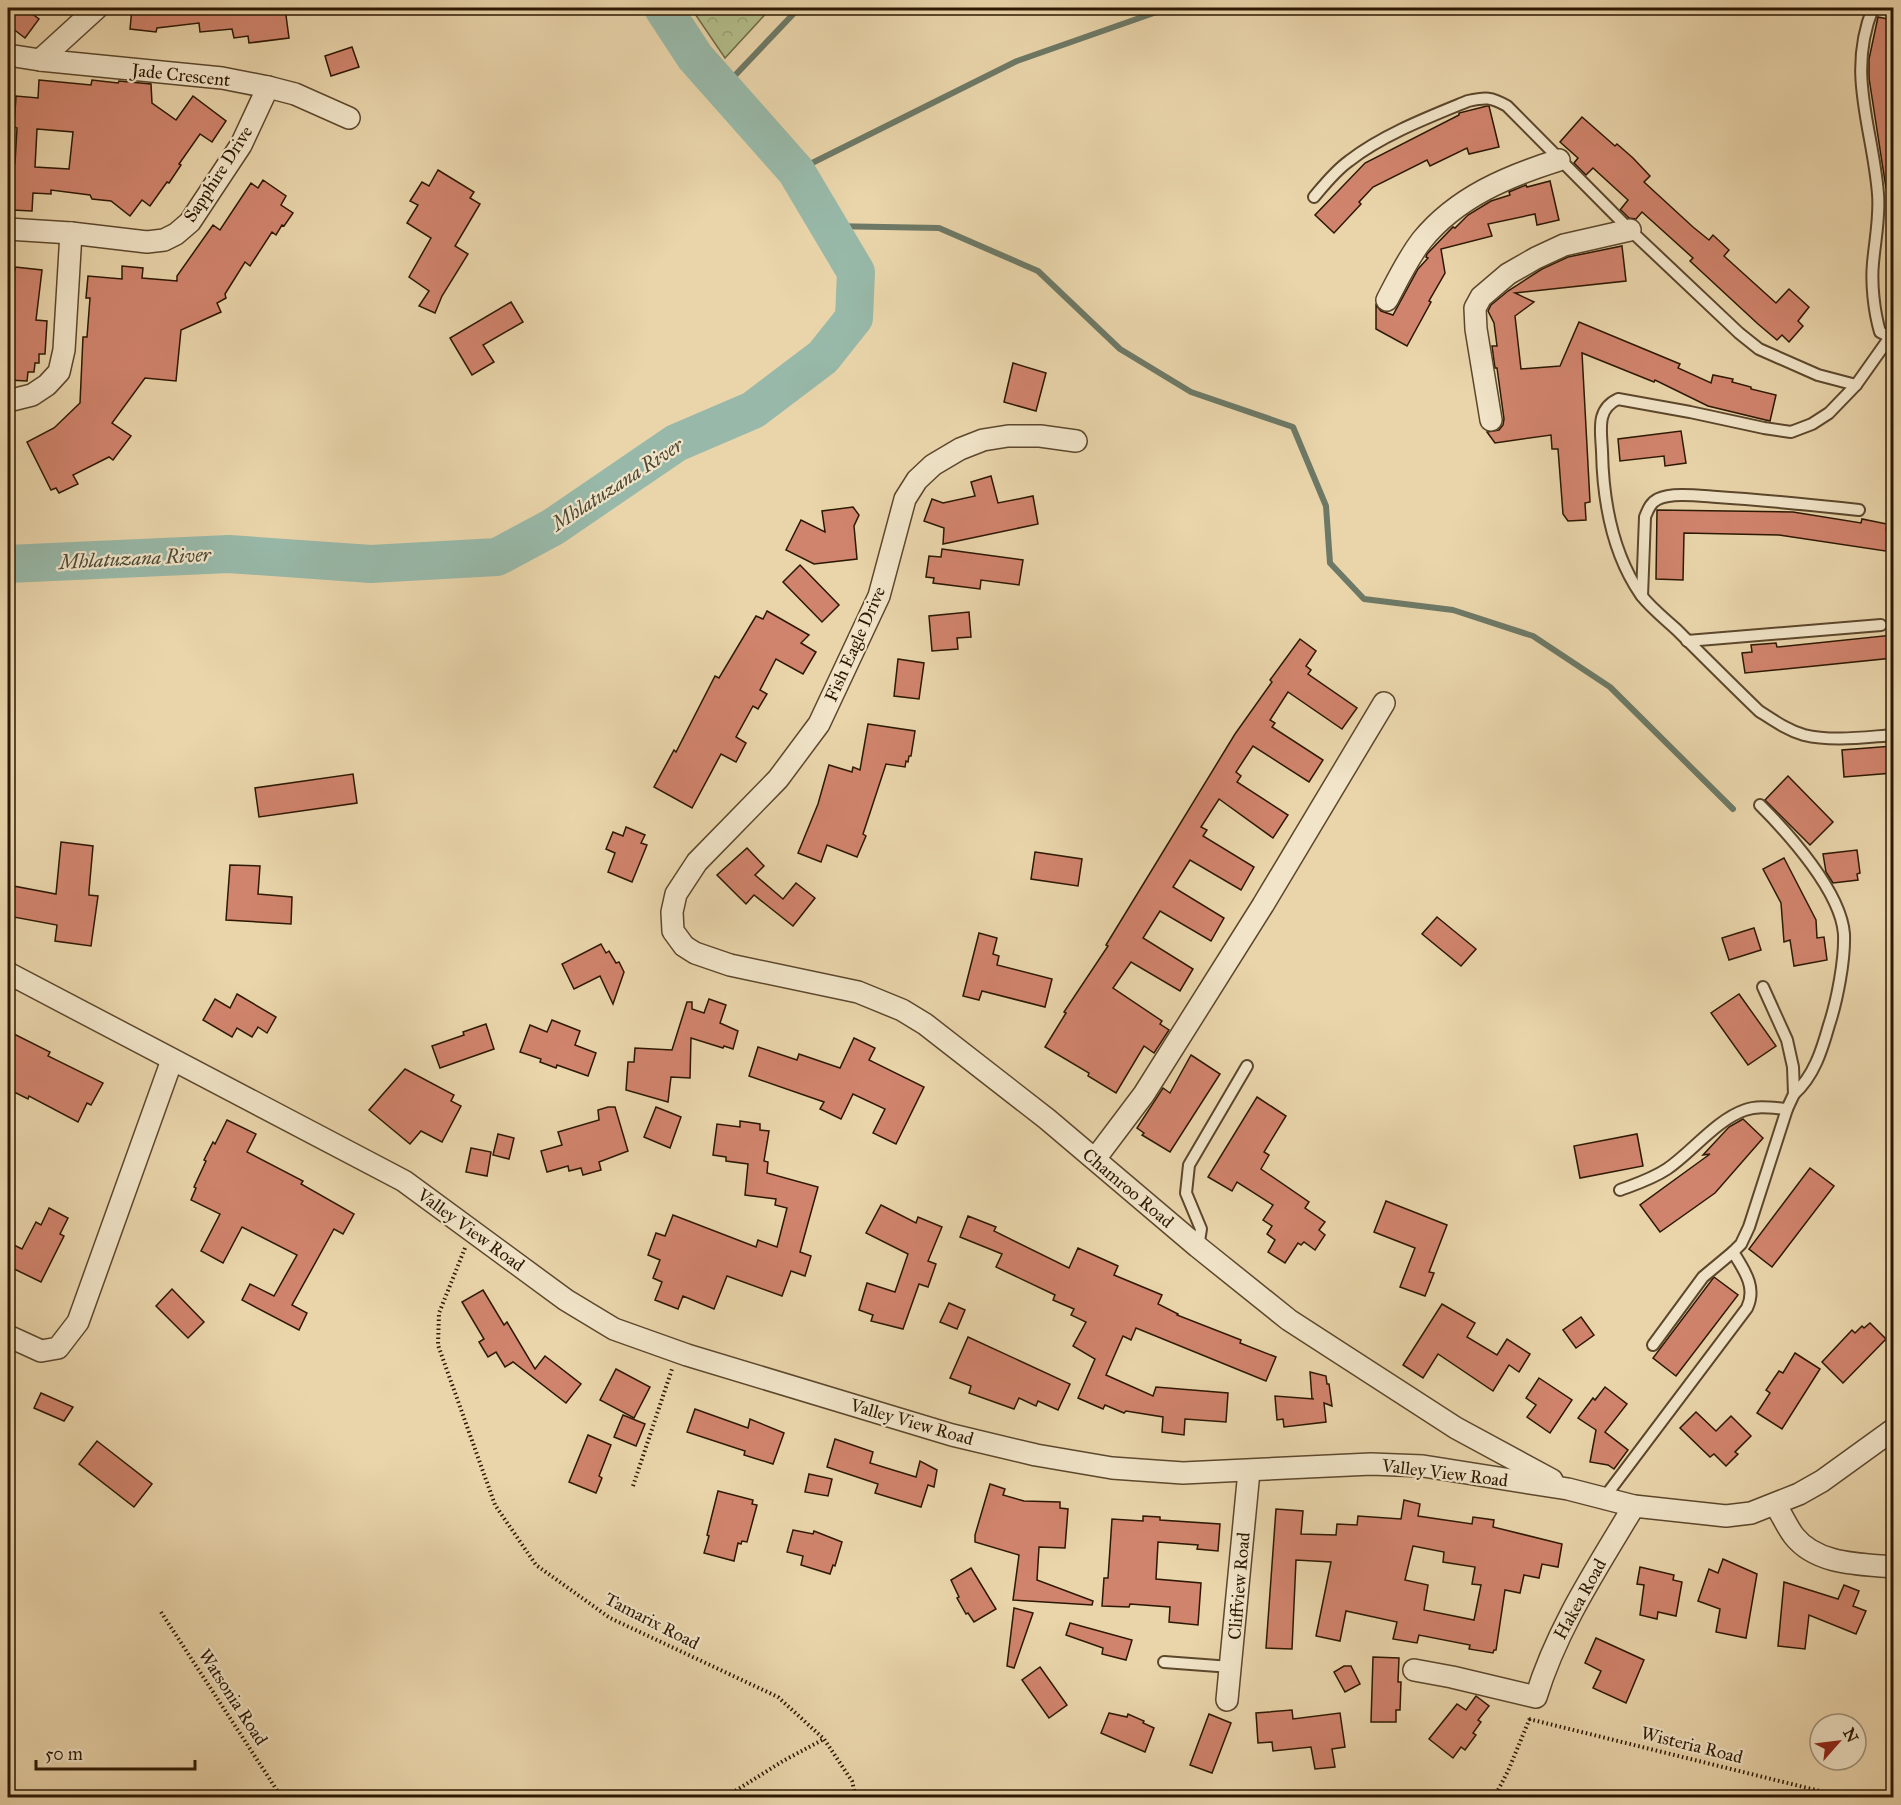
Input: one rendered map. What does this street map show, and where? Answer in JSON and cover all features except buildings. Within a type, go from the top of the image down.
[{"type":"street","points":[[40,60],[97,8]]},
{"type":"street","name":"Jade Crescent","points":[[8,55],[222,78],[295,94],[349,118]]},
{"type":"street","name":"Sapphire Drive","points":[[8,229],[71,233],[147,242],[164,240],[176,234],[190,222],[241,145],[268,87]]},
{"type":"street","points":[[1388,300],[1405,266],[1422,240],[1448,214],[1481,190],[1559,160]]},
{"type":"street","points":[[1491,420],[1476,329],[1475,308],[1481,297],[1509,274],[1555,249],[1596,236],[1630,230]]},
{"type":"street","points":[[8,401],[32,395],[47,386],[58,372],[64,350],[71,233]]},
{"type":"street","name":"Fish Eagle Drive","points":[[673,931],[672,912],[676,894],[697,862],[778,779],[819,724],[879,596],[905,500],[917,480],[933,465],[960,449],[983,440],[1008,436],[1040,436],[1076,441]]},
{"type":"street","points":[[1095,1159],[1157,1075],[1384,704]]},
{"type":"street","name":"Chamroo Road","points":[[673,931],[684,946],[695,954],[730,965],[858,992],[903,1010],[925,1024],[1095,1159],[1198,1247],[1289,1320],[1464,1433],[1568,1489]]},
{"type":"street","name":"Valley View Road","points":[[8,973],[404,1181],[566,1299],[614,1329],[678,1352],[952,1435],[1036,1455],[1112,1468],[1183,1473],[1371,1464],[1423,1466],[1568,1489],[1635,1506],[1726,1516],[1751,1513],[1799,1494],[1893,1429]]},
{"type":"street","points":[[8,1336],[41,1351],[58,1348],[78,1322],[172,1060]]},
{"type":"street","name":"Cliffview Road","points":[[1227,1700],[1232,1667],[1249,1471]]},
{"type":"street","points":[[1775,1504],[1795,1537],[1808,1549],[1826,1558],[1893,1567]]},
{"type":"street","name":"Hakea Road","points":[[1414,1670],[1536,1697],[1545,1668],[1564,1624],[1635,1506]]},
{"type":"lane","points":[[1874,8],[1866,25],[1861,59],[1863,106],[1879,195],[1873,266],[1877,320],[1880,332],[1892,336],[1856,385],[1829,413],[1812,424],[1791,432],[1618,399],[1609,403],[1602,419],[1604,494],[1615,543],[1642,596],[1758,711],[1781,726],[1804,735],[1827,738],[1893,735]]},
{"type":"lane","points":[[1314,197],[1331,176],[1349,160],[1377,142],[1468,101],[1483,98],[1494,99],[1507,106],[1630,230],[1739,333],[1759,349],[1818,375],[1856,385]]},
{"type":"lane","points":[[1642,596],[1646,518],[1649,507],[1656,500],[1665,496],[1692,495],[1776,501],[1859,510]]},
{"type":"lane","points":[[1687,641],[1881,625]]},
{"type":"lane","points":[[1653,1345],[1703,1277],[1741,1244],[1749,1227],[1786,1109],[1794,1094],[1805,1085],[1824,1044],[1841,972],[1844,935],[1836,906],[1816,871],[1790,834],[1760,804]]},
{"type":"lane","points":[[1763,987],[1787,1040],[1793,1067],[1794,1094]]},
{"type":"lane","points":[[1198,1247],[1201,1228],[1186,1193],[1189,1165],[1247,1066]]},
{"type":"lane","points":[[1620,1190],[1650,1179],[1667,1169],[1725,1121],[1744,1110],[1786,1109]]},
{"type":"lane","points":[[1604,1498],[1747,1308],[1750,1300],[1750,1284],[1733,1252]]},
{"type":"lane","points":[[1164,1662],[1232,1667]]},
{"type":"path","name":"Tamarix Road","points":[[472,1231],[439,1312],[438,1345],[495,1505],[536,1565],[610,1618],[778,1697],[824,1739],[852,1781],[856,1797]]},
{"type":"path","points":[[633,1486],[678,1352]]},
{"type":"path","name":"Watsonia Road","points":[[161,1612],[282,1797]]},
{"type":"path","name":"Wisteria Road","points":[[1494,1797],[1508,1771],[1529,1719],[1848,1797]]},
{"type":"path","points":[[724,1797],[824,1739]]},
{"type":"green space","points":[[691,8],[771,8],[725,58]]},
{"type":"waterway","name":"Mhlatuzana River","points":[[8,564],[229,554],[371,564],[497,557],[553,527],[676,443],[753,410],[823,357],[854,318],[856,272],[796,171],[695,57],[663,8]]},
{"type":"waterway","points":[[723,88],[799,8]]},
{"type":"waterway","points":[[796,171],[1017,61],[1168,8]]},
{"type":"waterway","points":[[829,226],[939,228],[1038,271],[1120,349],[1191,392],[1293,427],[1326,506],[1330,563],[1364,599],[1453,610],[1533,636],[1610,687],[1733,809]]}]
